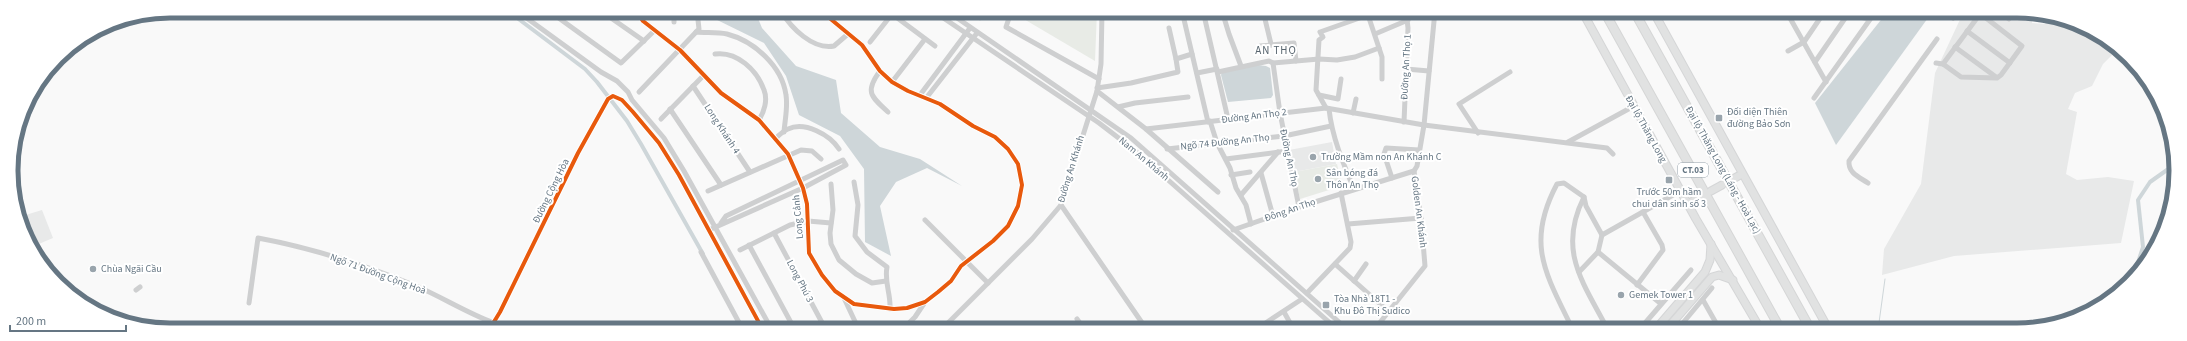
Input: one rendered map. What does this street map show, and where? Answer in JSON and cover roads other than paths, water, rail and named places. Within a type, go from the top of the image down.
[{"type":"highway","name":"CT.03","points":[[1608,18],[1777,323]]},
{"type":"highway","name":"Đại lộ Thăng Long (Láng - Hoà Lạc)","points":[[1638,18],[1807,323]]},
{"type":"main road","name":"Đại lộ Thăng Long","points":[[1586,18],[1680,191],[1757,323]]},
{"type":"main road","points":[[1657,18],[1825,323]]},
{"type":"main road","points":[[1731,180],[1742,174]]},
{"type":"main road","points":[[1688,204],[1722,185]]},
{"type":"main road","points":[[1661,323],[1705,272],[1710,260],[1711,244]]},
{"type":"main road","points":[[1672,323],[1712,277],[1718,275],[1733,280]]},
{"type":"street","points":[[527,18],[601,72],[617,81],[628,92],[632,100],[664,138],[716,226],[768,323]]},
{"type":"street","points":[[558,18],[616,61],[621,63],[655,30]]},
{"type":"street","points":[[612,18],[644,41]]},
{"type":"street","name":"Long Cảnh","points":[[641,18],[680,50],[721,93],[760,120],[788,154],[803,188],[808,221],[806,232],[809,253],[822,275],[843,297],[854,304],[890,309],[907,308],[925,302]]},
{"type":"street","points":[[639,92],[699,29],[698,18]]},
{"type":"street","points":[[786,18],[791,26],[805,37],[821,45],[834,46],[848,34]]},
{"type":"street","points":[[829,18],[862,45],[880,70],[892,82],[908,91],[927,97],[973,126],[995,137],[1008,149],[1018,164],[1022,179],[1018,206],[1008,226],[993,241],[966,261],[951,281],[925,302],[908,323]]},
{"type":"street","points":[[870,42],[887,18]]},
{"type":"street","points":[[897,18],[935,46]]},
{"type":"street","name":"Nam An Khánh","points":[[942,18],[1088,116],[1133,149],[1330,323]]},
{"type":"street","name":"Nam An Khánh","points":[[956,18],[1139,145],[1340,323]]},
{"type":"street","points":[[1009,18],[1006,26],[1099,79]]},
{"type":"street","name":"Đường An Khánh","points":[[948,323],[1032,239],[1061,205],[1097,90],[1101,64],[1102,18]]},
{"type":"street","points":[[1184,18],[1209,122],[1217,143],[1226,159],[1236,188],[1246,205],[1251,224]]},
{"type":"street","points":[[1205,18],[1218,70],[1228,119]]},
{"type":"street","points":[[1224,18],[1241,66]]},
{"type":"street","points":[[1265,18],[1271,44]]},
{"type":"street","points":[[1354,190],[1331,126],[1328,108],[1316,90],[1319,40],[1323,38],[1320,32],[1362,18]]},
{"type":"street","points":[[1369,18],[1379,48],[1383,70],[1382,79]]},
{"type":"street","name":"Golden An Khánh","points":[[1379,323],[1425,266],[1421,218],[1414,171],[1420,150],[1424,125],[1429,71],[1435,30],[1435,18]]},
{"type":"street","points":[[1790,18],[1826,82]]},
{"type":"street","points":[[1788,51],[1804,42],[1821,18]]},
{"type":"street","points":[[1815,62],[1845,18]]},
{"type":"street","points":[[1814,98],[1870,19],[1866,18]]},
{"type":"street","points":[[1943,64],[1976,18]]},
{"type":"street","points":[[1936,63],[1943,64],[1961,77],[1996,78],[2001,75],[2022,46],[1986,18]]},
{"type":"street","points":[[1375,34],[1408,20]]},
{"type":"street","name":"Đường An Thọ 1","points":[[1404,122],[1408,20]]},
{"type":"street","points":[[920,95],[970,28]]},
{"type":"street","points":[[1097,90],[1178,72],[1170,28]]},
{"type":"street","points":[[1967,31],[2010,63]]},
{"type":"street","points":[[696,32],[726,34],[742,40],[763,54],[781,79],[786,94],[787,107],[784,132]]},
{"type":"street","points":[[927,97],[977,33]]},
{"type":"street","points":[[892,82],[925,39]]},
{"type":"street","points":[[1868,183],[1854,174],[1849,167],[1849,161],[1937,39]]},
{"type":"street","points":[[1260,46],[1294,43],[1296,61]]},
{"type":"street","points":[[1955,47],[1996,78]]},
{"type":"street","points":[[1197,73],[1269,61],[1273,63],[1319,59],[1337,60],[1355,57],[1379,48]]},
{"type":"street","points":[[715,54],[725,53],[740,59],[753,72],[765,91],[765,110],[760,120]]},
{"type":"street","points":[[1176,59],[1192,54]]},
{"type":"street","name":"Đường An Thọ","points":[[1273,63],[1284,136],[1299,207]]},
{"type":"street","points":[[880,70],[871,83],[870,88],[873,97],[888,112]]},
{"type":"street","points":[[1406,70],[1429,71]]},
{"type":"street","points":[[1478,133],[1460,104],[1510,72]]},
{"type":"street","points":[[661,118],[704,75]]},
{"type":"street","points":[[1319,95],[1338,99],[1341,80]]},
{"type":"street","name":"Long Khánh 4","points":[[693,86],[750,172]]},
{"type":"street","points":[[1097,90],[1146,129],[1167,149],[1218,192]]},
{"type":"street","points":[[628,92],[620,99],[659,143],[679,175],[759,323]]},
{"type":"street","points":[[1118,107],[1134,103],[1188,97]]},
{"type":"street","name":"Đường Cộng Hòa","points":[[494,323],[578,153],[610,98],[620,99]]},
{"type":"street","points":[[1353,113],[1356,99]]},
{"type":"street","points":[[1568,142],[1634,106]]},
{"type":"street","name":"Đường An Thọ 2","points":[[1146,129],[1328,108],[1404,122],[1478,133],[1568,142],[1607,148],[1613,154]]},
{"type":"street","points":[[670,109],[720,185]]},
{"type":"street","name":"Ngõ 74 Đường An Thọ","points":[[1167,149],[1284,136],[1331,126]]},
{"type":"street","points":[[775,138],[794,127],[811,129],[831,139],[839,149]]},
{"type":"street","points":[[1392,178],[1384,154],[1386,148],[1420,150]]},
{"type":"street","points":[[708,191],[788,154],[801,150],[812,151],[821,159]]},
{"type":"street","points":[[1226,159],[1287,151]]},
{"type":"street","points":[[1241,195],[1278,152]]},
{"type":"street","points":[[709,230],[721,223],[726,216],[843,160],[846,165],[803,188],[729,222],[721,223]]},
{"type":"street","name":"Đông An Thọ","points":[[1228,233],[1234,229],[1299,207],[1414,171]]},
{"type":"street","points":[[1232,175],[1250,172]]},
{"type":"street","points":[[1261,173],[1273,216]]},
{"type":"street","points":[[854,182],[858,205],[855,236],[867,252],[887,266],[886,282],[890,292],[890,309]]},
{"type":"street","points":[[1570,323],[1545,269],[1540,249],[1540,231],[1546,205],[1556,184],[1564,183],[1584,197],[1586,206],[1602,235],[1598,252],[1579,272]]},
{"type":"street","points":[[831,184],[833,210],[831,223],[831,244],[840,260],[856,274],[872,283],[886,282]]},
{"type":"street","points":[[1602,235],[1680,191]]},
{"type":"street","points":[[1307,294],[1350,248],[1351,242],[1341,193]]},
{"type":"street","points":[[1584,197],[1576,214],[1571,233],[1572,248],[1579,272],[1604,323]]},
{"type":"street","points":[[1061,205],[1142,323]]},
{"type":"street","points":[[1637,285],[1663,250],[1662,245],[1643,212]]},
{"type":"street","points":[[1348,224],[1421,218]]},
{"type":"street","points":[[925,220],[988,284]]},
{"type":"street","points":[[740,250],[790,225],[808,221],[831,223]]},
{"type":"street","name":"Long Phú 3","points":[[774,233],[822,323]]},
{"type":"street","name":"Ngõ 71 Đường Cộng Hoà","points":[[249,303],[258,238],[297,246],[416,286],[494,323]]},
{"type":"street","points":[[749,246],[791,323]]},
{"type":"street","points":[[702,252],[739,323]]},
{"type":"street","points":[[1598,252],[1660,303]]},
{"type":"street","points":[[1335,264],[1388,311]]},
{"type":"street","points":[[1354,281],[1366,264]]},
{"type":"street","points":[[1644,323],[1660,303],[1691,270]]},
{"type":"street","points":[[1683,323],[1712,288]]},
{"type":"street","points":[[843,297],[856,323]]},
{"type":"street","points":[[1266,323],[1302,299]]},
{"type":"street","points":[[1703,300],[1716,323]]},
{"type":"street","points":[[907,308],[913,311],[914,317]]},
{"type":"street","points":[[1284,312],[1290,322]]},
{"type":"street","points":[[1077,319],[1080,323]]},
{"type":"waterway","points":[[517,18],[585,69],[597,82],[627,121],[703,254]]},
{"type":"waterway","points":[[2138,261],[2143,247],[2138,200],[2150,182],[2169,169]]},
{"type":"waterway","points":[[1879,323],[1885,279]]},
{"type":"place","name":"Đối diện Thiên đường Bảo Sơn","points":[[1719,118]]},
{"type":"place","name":"Trường Mầm non An Khánh C","points":[[1313,157]]},
{"type":"place","name":"Sân bóng đá Thôn An Thọ","points":[[1318,179]]},
{"type":"place","name":"Trước 50m hầm chui dân sinh số 3","points":[[1669,180]]},
{"type":"place","name":"Chùa Ngãi Cầu","points":[[93,269]]},
{"type":"place","name":"Gemek Tower 1","points":[[1621,295]]},
{"type":"place","name":"Tòa Nhà 18T1 - Khu Đô Thị Sudico","points":[[1326,305]]},
{"type":"district","name":"AN THỌ","points":[[1276,50]]}]
